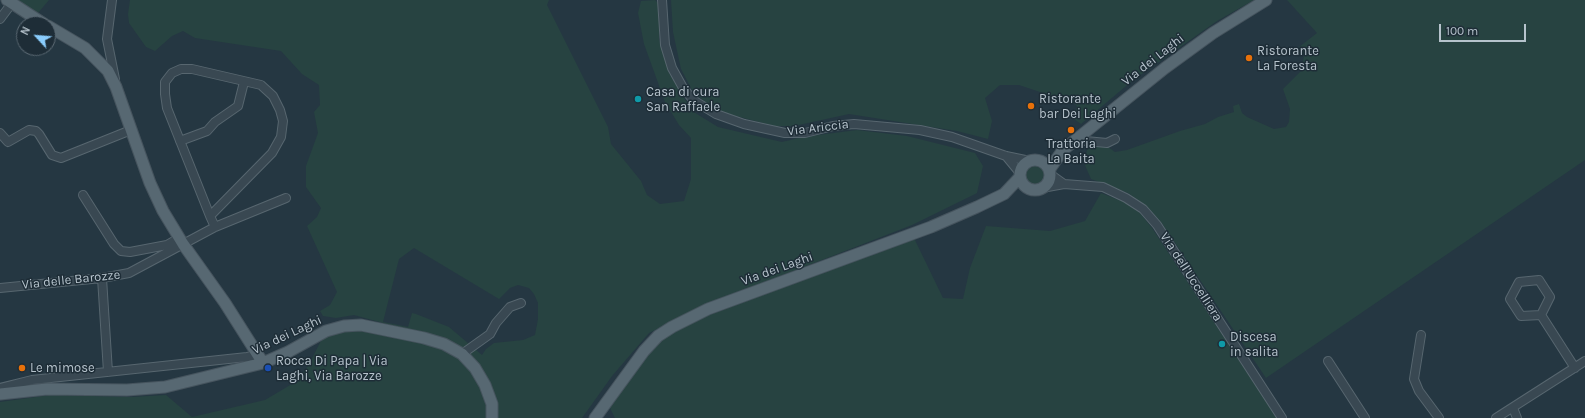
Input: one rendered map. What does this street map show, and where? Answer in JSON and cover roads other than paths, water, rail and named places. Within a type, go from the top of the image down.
[{"type":"main road","name":"Via dei Laghi","points":[[1050,172],[1063,150],[1075,140],[1195,45],[1266,0]]},
{"type":"main road","points":[[9,2],[31,16]]},
{"type":"main road","points":[[56,31],[78,43],[93,54],[108,71],[116,87],[150,183],[163,211],[181,241],[225,303],[261,359]]},
{"type":"main road","name":"Via dei Laghi","points":[[1034,160],[1063,150]]},
{"type":"main road","points":[[1034,160],[1044,163],[1050,172],[1049,182],[1038,189],[1023,184],[1020,175],[1023,166],[1034,160]]},
{"type":"main road","name":"Via dei Laghi","points":[[1004,194],[1020,175]]},
{"type":"main road","name":"Via dei Laghi","points":[[595,418],[644,351],[658,336],[675,325],[703,312],[948,220],[1004,194],[1038,189]]},
{"type":"main road","name":"Via dei Laghi","points":[[0,394],[55,389],[127,390],[157,388],[216,376],[261,359],[288,352],[326,331],[353,325],[373,326],[418,336],[444,344],[462,354],[472,363],[483,380],[490,400],[492,418]]},
{"type":"street","points":[[112,0],[107,42],[116,87]]},
{"type":"street","name":"Via Ariccia","points":[[662,0],[665,45],[672,68],[682,86],[693,100],[716,114],[744,124],[786,133],[805,133],[850,124],[914,129],[952,137],[1006,156],[1034,160]]},
{"type":"street","points":[[0,19],[9,2]]},
{"type":"street","points":[[210,216],[272,153],[284,129],[280,110],[273,96],[261,86],[189,69],[179,69],[170,75],[164,88],[166,105],[210,216],[215,227]]},
{"type":"street","points":[[180,141],[207,132],[215,122],[238,106],[244,82]]},
{"type":"street","points":[[0,134],[9,142],[28,131],[36,131],[52,155],[61,158],[131,130]]},
{"type":"street","points":[[1075,140],[1107,143],[1115,139]]},
{"type":"street","points":[[1006,156],[1020,175]]},
{"type":"street","points":[[1050,172],[1064,184]]},
{"type":"street","name":"Via dell'Uccelliera","points":[[1038,189],[1064,184],[1103,187],[1126,198],[1143,209],[1157,225],[1282,418]]},
{"type":"street","points":[[83,195],[114,244],[121,250],[130,252],[181,241],[286,198]]},
{"type":"street","name":"Via delle Barozze","points":[[0,288],[102,278],[132,272],[181,241]]},
{"type":"street","points":[[102,278],[108,372]]},
{"type":"street","points":[[1539,280],[1550,297],[1541,315],[1521,316],[1510,299],[1519,282],[1539,280]]},
{"type":"street","points":[[462,354],[490,334],[496,323],[510,306],[521,303]]},
{"type":"street","points":[[1541,315],[1575,368]]},
{"type":"street","points":[[1421,335],[1414,378],[1419,391],[1438,418]]},
{"type":"street","points":[[0,388],[28,380],[247,357],[261,359]]},
{"type":"street","points":[[1328,361],[1365,418]]},
{"type":"street","points":[[1496,418],[1585,361]]},
{"type":"street","points":[[1513,408],[1517,418]]},
{"type":"place","name":"Ristorante La Foresta","points":[[1249,58]]},
{"type":"place","name":"Casa di cura San Raffaele","points":[[638,99]]},
{"type":"place","name":"Ristorante bar Dei Laghi","points":[[1031,106]]},
{"type":"place","name":"Trattoria La Baita","points":[[1071,130]]},
{"type":"place","name":"Discesa in salita","points":[[1222,344]]},
{"type":"place","name":"Le mimose","points":[[22,368]]},
{"type":"place","name":"Rocca Di Papa | Via Laghi, Via Barozze","points":[[268,368]]}]
